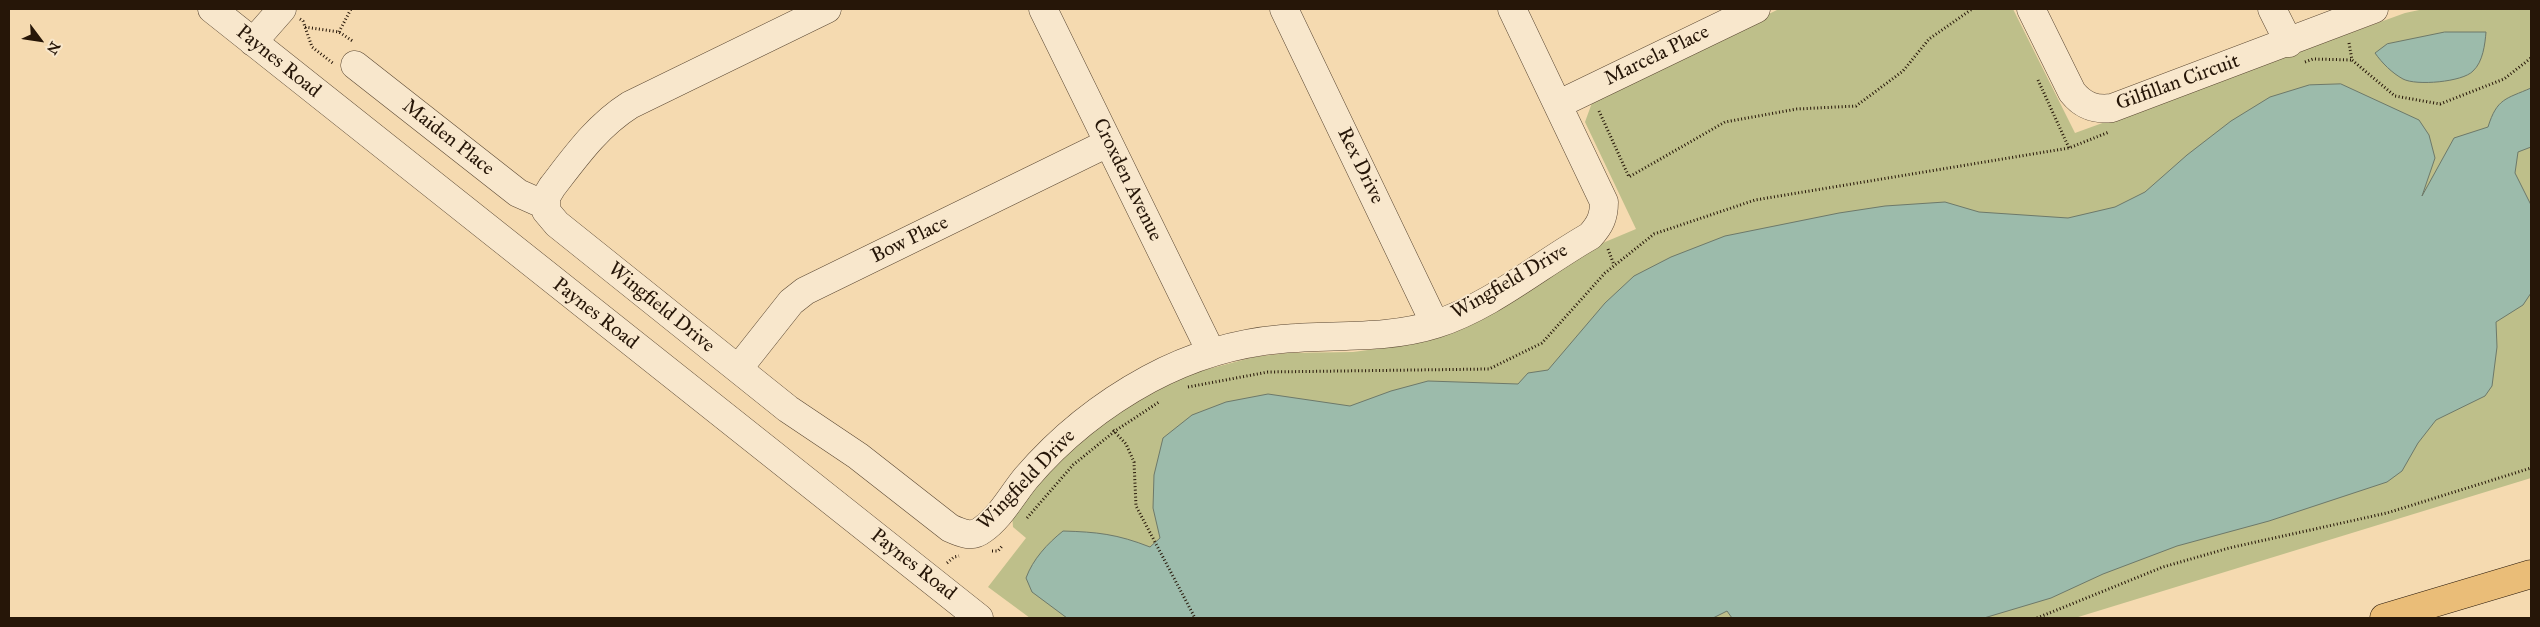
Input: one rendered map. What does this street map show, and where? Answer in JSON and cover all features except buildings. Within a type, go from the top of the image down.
[{"type":"highway","points":[[2384,618],[2531,574]]},
{"type":"street","name":"Paynes Road","points":[[212,9],[979,618]]},
{"type":"street","points":[[253,42],[282,9]]},
{"type":"street","points":[[545,205],[546,197],[552,187],[595,132],[609,118],[630,105],[827,9]]},
{"type":"street","name":"Croxden Avenue","points":[[1043,9],[1212,352]]},
{"type":"street","name":"Rex Drive","points":[[1284,9],[1435,324]]},
{"type":"street","name":"Wingfield Drive","points":[[545,205],[546,211],[557,224],[795,414],[858,456],[950,528],[962,533],[972,534],[981,532],[990,524],[1059,442],[1095,411],[1165,370],[1212,352],[1281,339],[1351,337],[1435,324],[1482,303],[1590,236],[1599,226],[1604,214],[1604,202],[1559,104],[1512,9]]},
{"type":"street","name":"Marcela Place","points":[[1559,104],[1756,9]]},
{"type":"street","name":"Gilfillan Circuit","points":[[2031,9],[2072,92],[2078,99],[2100,110],[2296,52],[2345,20],[2374,9]]},
{"type":"street","points":[[2272,9],[2296,52]]},
{"type":"street","name":"Maiden Place","points":[[355,65],[518,193],[545,205]]},
{"type":"street","name":"Bow Place","points":[[738,369],[791,302],[805,291],[1108,143]]},
{"type":"path","points":[[339,32],[351,9]]},
{"type":"path","points":[[1589,90],[1629,177],[1726,122],[1796,109],[1856,106],[1903,71],[1929,38],[1972,9]]},
{"type":"path","points":[[2345,20],[2352,60]]},
{"type":"path","points":[[305,27],[339,32],[362,47],[355,65]]},
{"type":"path","points":[[2296,52],[2312,59],[2352,60],[2395,96],[2440,104],[2504,79],[2531,58]]},
{"type":"path","points":[[1187,388],[1268,372],[1489,369],[1542,343],[1605,272],[1654,234],[1755,200],[2069,148],[2115,130]]},
{"type":"path","points":[[1026,520],[1072,465],[1115,431],[1162,400]]},
{"type":"path","points":[[1095,411],[1126,444],[1134,462],[1136,506],[1195,618]]},
{"type":"path","points":[[2037,618],[2163,567],[2229,548],[2387,514],[2531,468]]},
{"type":"path","points":[[989,552],[998,550],[1009,539]]},
{"type":"path","points":[[930,579],[954,557],[963,556]]},
{"type":"green space","points":[[1779,9],[2013,9],[2075,133],[2405,13],[2424,9],[2531,9],[2531,478],[2075,618],[1030,618],[988,587],[1026,538],[1013,527],[1012,515],[1057,461],[1104,421],[1152,391],[1193,373],[1254,357],[1288,353],[1353,352],[1398,346],[1605,242],[1636,229],[1585,122],[1593,100]]},
{"type":"shaded area","points":[[2445,32],[2486,32],[2481,58],[2473,71],[2468,75],[2439,82],[2409,81],[2391,71],[2375,53],[2387,44]]},
{"type":"shaded area","points":[[2341,84],[2419,120],[2429,135],[2435,158],[2422,196],[2454,138],[2488,127],[2495,110],[2503,101],[2531,88],[2531,147],[2518,152],[2515,173],[2531,205],[2531,293],[2523,305],[2496,322],[2497,347],[2492,386],[2485,396],[2436,420],[2418,443],[2402,471],[2387,482],[2269,521],[2177,546],[2103,574],[2051,598],[1984,618],[1732,618],[1727,611],[1713,618],[1067,618],[1032,592],[1026,578],[1032,564],[1041,552],[1063,531],[1107,534],[1150,547],[1160,538],[1153,508],[1154,475],[1163,438],[1192,415],[1226,402],[1268,394],[1350,406],[1391,391],[1428,381],[1518,384],[1528,373],[1548,370],[1605,303],[1634,276],[1671,257],[1725,236],[1839,213],[1885,206],[1945,202],[1979,212],[2068,218],[2115,207],[2145,192],[2187,155],[2231,121],[2270,97],[2309,85]]}]
